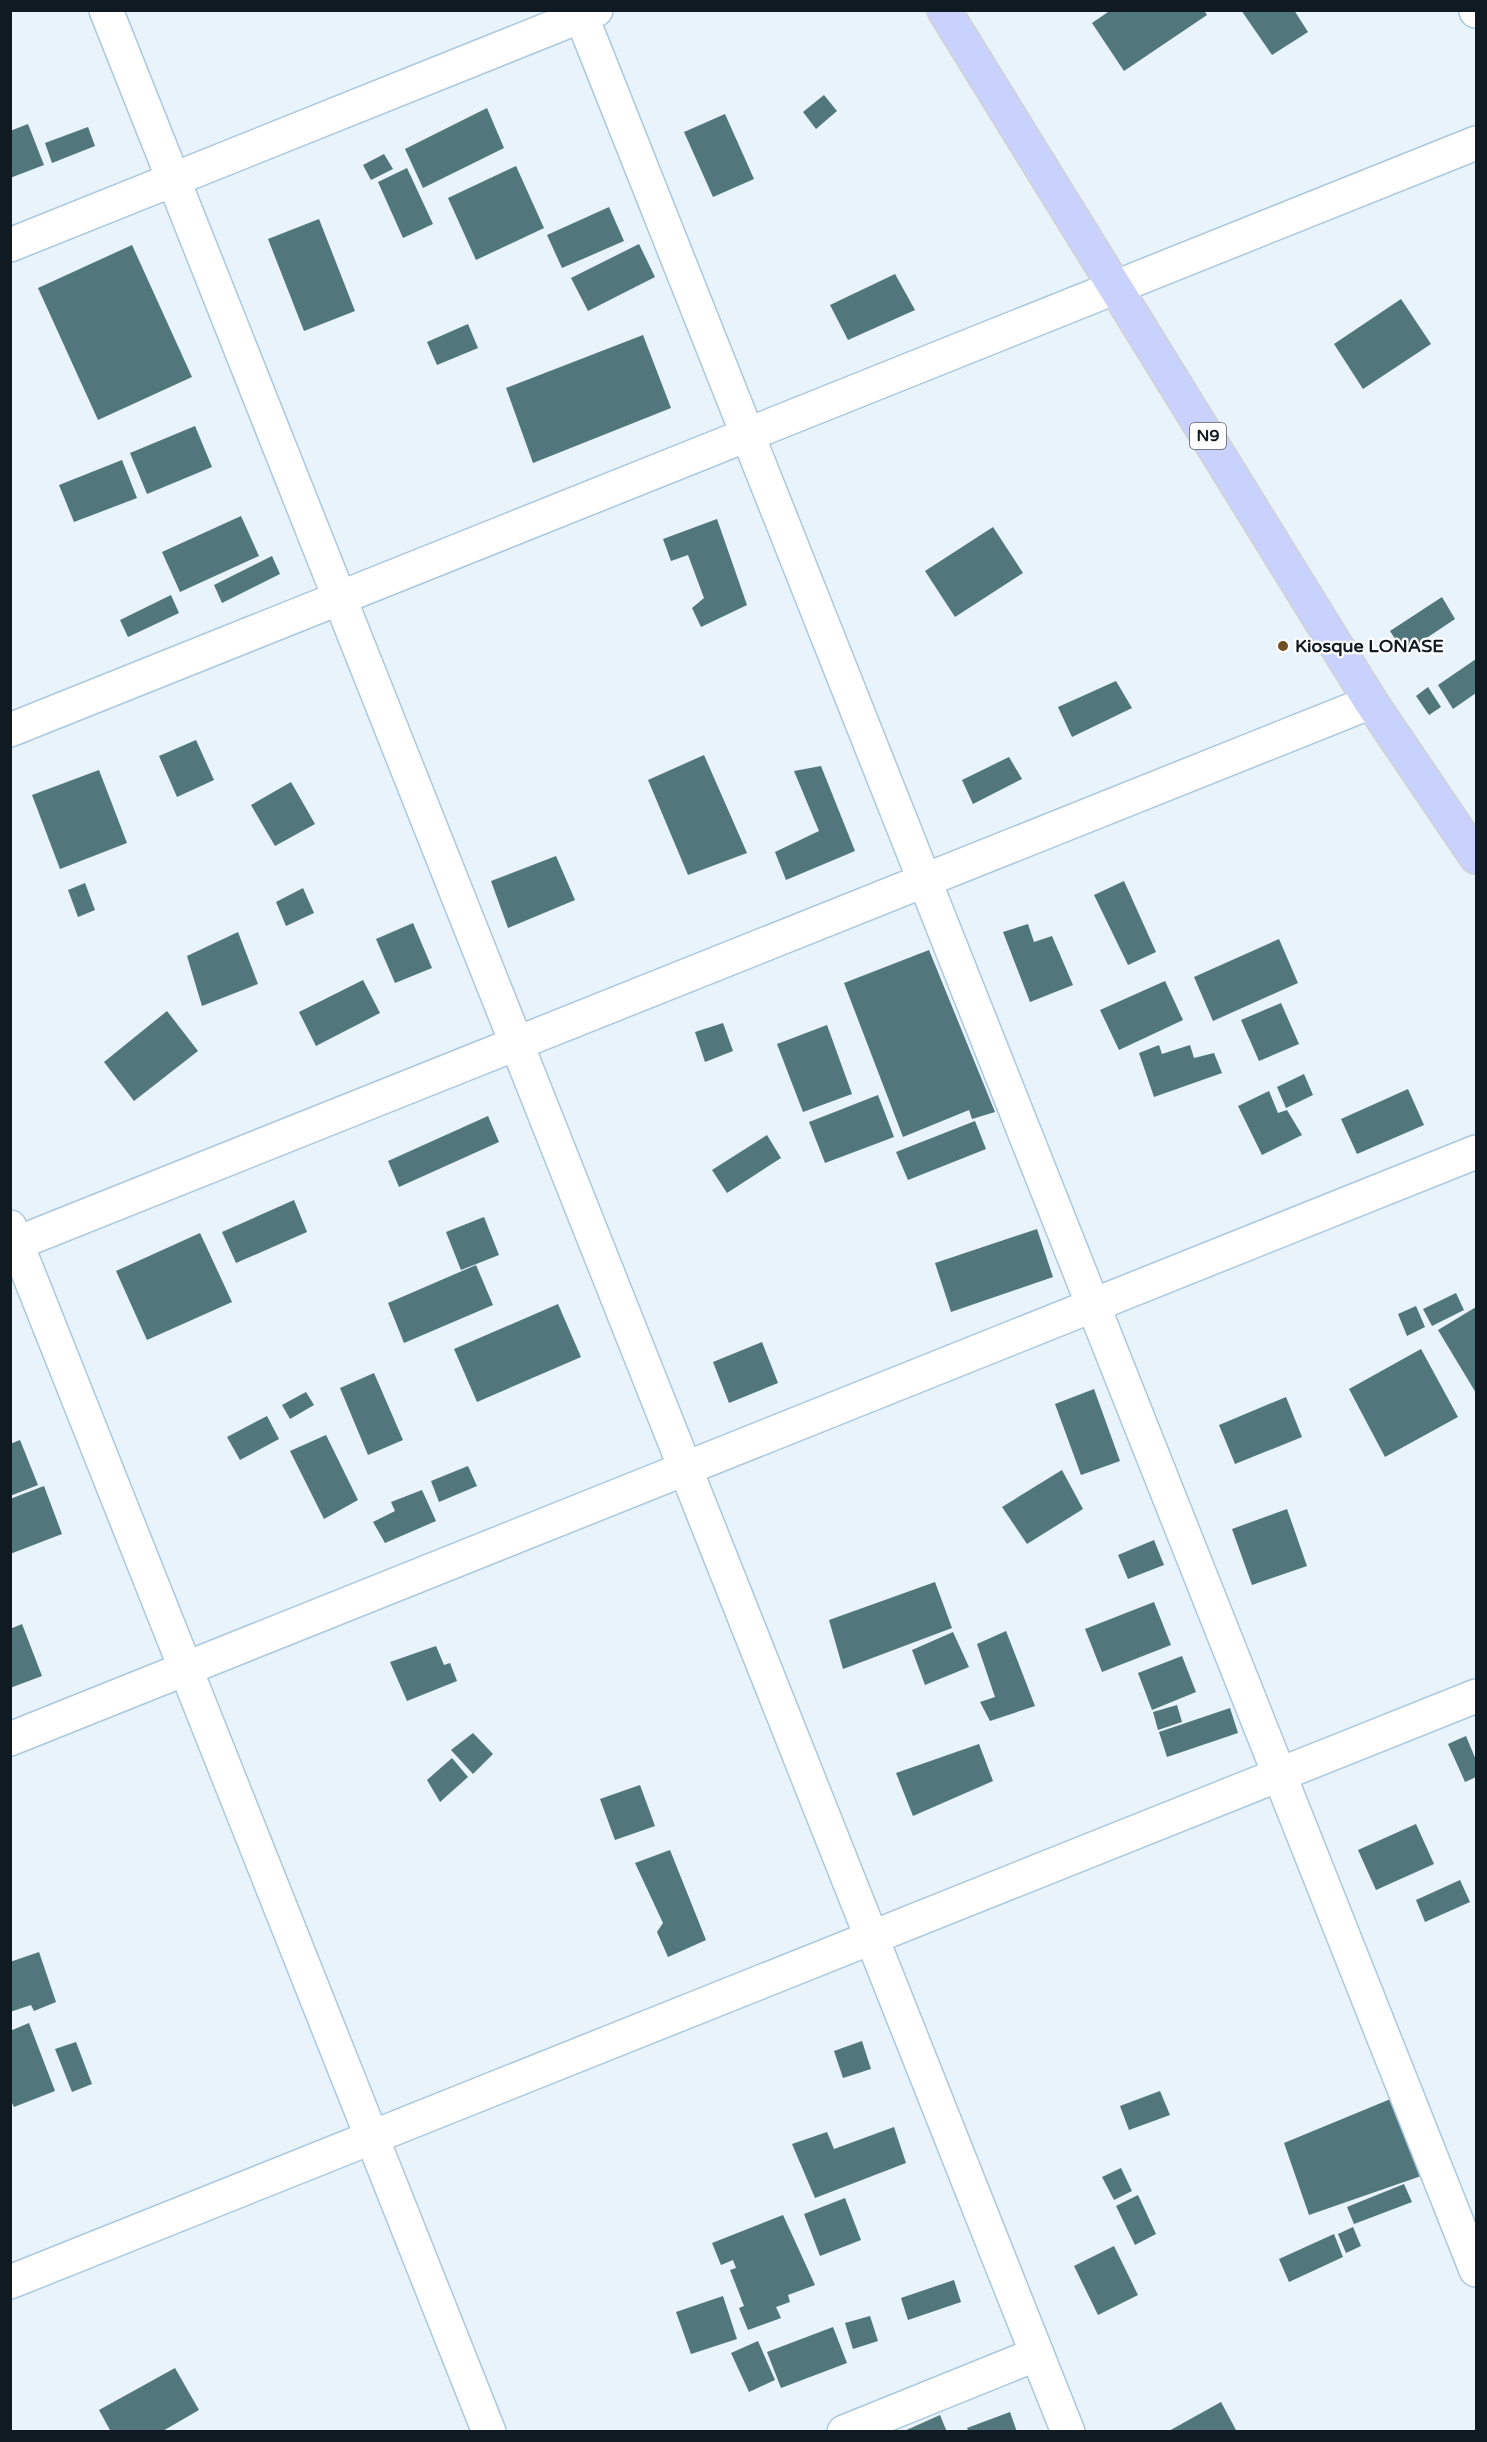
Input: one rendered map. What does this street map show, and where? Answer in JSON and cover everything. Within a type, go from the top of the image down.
[{"type":"main road","name":"N9","points":[[944,10],[1371,702],[1476,857]]},
{"type":"street","points":[[106,10],[1068,2432]]},
{"type":"street","points":[[10,245],[585,12],[748,435],[1093,1306],[1280,1774],[1469,2231],[1476,2270]]},
{"type":"street","points":[[10,730],[1476,143]]},
{"type":"street","points":[[489,2432],[13,1239],[516,1044],[1371,702]]},
{"type":"street","points":[[10,1739],[1476,1152]]},
{"type":"street","points":[[10,2282],[1476,1696]]},
{"type":"street","points":[[844,2432],[1037,2354]]},
{"type":"building","points":[[1111,10],[1204,10],[1207,15],[1124,71],[1092,23]]},
{"type":"building","points":[[1241,10],[1294,10],[1308,32],[1272,55]]},
{"type":"building","points":[[824,95],[837,111],[816,129],[803,112]]},
{"type":"building","points":[[487,108],[504,148],[423,188],[405,149]]},
{"type":"building","points":[[725,114],[754,179],[713,197],[684,132]]},
{"type":"building","points":[[28,124],[44,165],[10,178],[10,131]]},
{"type":"building","points":[[88,127],[95,146],[52,163],[45,143]]},
{"type":"building","points":[[384,154],[393,169],[371,180],[363,165]]},
{"type":"building","points":[[516,166],[544,228],[476,260],[448,198]]},
{"type":"building","points":[[407,168],[433,224],[403,238],[378,182]]},
{"type":"building","points":[[609,207],[624,241],[562,268],[547,235]]},
{"type":"building","points":[[319,219],[355,311],[304,331],[268,239]]},
{"type":"building","points":[[639,244],[655,277],[588,311],[571,278]]},
{"type":"building","points":[[132,245],[192,377],[98,420],[38,288]]},
{"type":"building","points":[[895,274],[915,310],[848,340],[830,305]]},
{"type":"building","points":[[1401,299],[1431,344],[1363,389],[1334,344]]},
{"type":"building","points":[[468,324],[478,348],[437,365],[427,342]]},
{"type":"building","points":[[643,335],[671,408],[533,463],[506,388]]},
{"type":"building","points":[[195,426],[212,467],[147,494],[130,453]]},
{"type":"building","points":[[122,460],[137,498],[74,522],[59,485]]},
{"type":"building","points":[[241,516],[259,556],[180,592],[162,552]]},
{"type":"building","points":[[717,519],[747,605],[701,627],[692,608],[704,598],[688,555],[671,561],[663,539]]},
{"type":"building","points":[[993,527],[1023,573],[955,617],[925,571]]},
{"type":"building","points":[[272,556],[280,574],[222,603],[214,585]]},
{"type":"building","points":[[171,595],[179,613],[128,637],[120,620]]},
{"type":"building","points":[[1442,597],[1455,619],[1404,653],[1390,631]]},
{"type":"building","points":[[1476,659],[1476,693],[1453,709],[1438,685]]},
{"type":"building","points":[[1116,681],[1132,708],[1072,737],[1058,707]]},
{"type":"building","points":[[1428,687],[1441,707],[1429,715],[1416,696]]},
{"type":"building","points":[[196,740],[214,780],[177,797],[159,756]]},
{"type":"building","points":[[704,755],[747,853],[688,875],[648,780]]},
{"type":"building","points":[[1009,757],[1022,779],[973,804],[962,780]]},
{"type":"building","points":[[821,766],[855,851],[786,880],[775,852],[819,831],[794,771]]},
{"type":"building","points":[[99,770],[127,843],[60,869],[32,795]]},
{"type":"building","points":[[291,782],[315,824],[275,846],[251,805]]},
{"type":"building","points":[[556,856],[575,900],[508,928],[491,881]]},
{"type":"building","points":[[1124,881],[1156,952],[1128,965],[1094,895]]},
{"type":"building","points":[[85,883],[95,910],[78,917],[68,890]]},
{"type":"building","points":[[303,888],[314,913],[286,926],[276,902]]},
{"type":"building","points":[[413,923],[432,968],[395,983],[376,939]]},
{"type":"building","points":[[1028,924],[1034,942],[1052,936],[1073,985],[1030,1002],[1003,932]]},
{"type":"building","points":[[238,932],[258,984],[202,1006],[187,956]]},
{"type":"building","points":[[1279,939],[1298,983],[1213,1021],[1194,977]]},
{"type":"building","points":[[929,950],[995,1112],[972,1119],[969,1110],[903,1137],[844,983]]},
{"type":"building","points":[[363,980],[380,1013],[316,1046],[299,1012]]},
{"type":"building","points":[[1165,981],[1183,1020],[1119,1050],[1100,1010]]},
{"type":"building","points":[[1281,1003],[1299,1044],[1259,1061],[1241,1020]]},
{"type":"building","points":[[167,1011],[198,1051],[134,1101],[104,1062]]},
{"type":"building","points":[[723,1023],[733,1051],[705,1062],[695,1032]]},
{"type":"building","points":[[827,1025],[852,1094],[803,1112],[777,1044]]},
{"type":"building","points":[[1159,1045],[1162,1054],[1190,1045],[1194,1058],[1214,1053],[1222,1073],[1154,1097],[1139,1053]]},
{"type":"building","points":[[1304,1074],[1313,1095],[1286,1108],[1277,1087]]},
{"type":"building","points":[[1408,1089],[1424,1125],[1357,1154],[1341,1119]]},
{"type":"building","points":[[1269,1091],[1278,1113],[1287,1110],[1302,1135],[1262,1155],[1238,1106]]},
{"type":"building","points":[[878,1095],[894,1137],[825,1163],[809,1122]]},
{"type":"building","points":[[488,1116],[499,1142],[399,1187],[388,1161]]},
{"type":"building","points":[[975,1121],[986,1149],[908,1180],[896,1152]]},
{"type":"building","points":[[767,1135],[781,1158],[727,1193],[712,1170]]},
{"type":"building","points":[[294,1200],[307,1232],[236,1263],[222,1232]]},
{"type":"building","points":[[484,1217],[499,1255],[461,1270],[446,1232]]},
{"type":"building","points":[[1037,1229],[1053,1277],[951,1312],[935,1263]]},
{"type":"building","points":[[200,1233],[232,1302],[147,1340],[116,1271]]},
{"type":"building","points":[[476,1265],[493,1305],[404,1343],[388,1303]]},
{"type":"building","points":[[1456,1293],[1464,1310],[1432,1326],[1423,1309]]},
{"type":"building","points":[[558,1304],[581,1357],[477,1402],[454,1349]]},
{"type":"building","points":[[1416,1306],[1425,1327],[1407,1336],[1398,1314]]},
{"type":"building","points":[[1476,1307],[1476,1393],[1438,1330]]},
{"type":"building","points":[[762,1342],[778,1383],[729,1403],[713,1362]]},
{"type":"building","points":[[1421,1349],[1458,1417],[1385,1457],[1349,1389]]},
{"type":"building","points":[[374,1373],[403,1440],[368,1455],[340,1388]]},
{"type":"building","points":[[1094,1389],[1120,1461],[1081,1475],[1055,1404]]},
{"type":"building","points":[[306,1392],[314,1405],[290,1419],[282,1405]]},
{"type":"building","points":[[1286,1397],[1302,1437],[1235,1464],[1219,1425]]},
{"type":"building","points":[[267,1416],[279,1439],[240,1460],[227,1437]]},
{"type":"building","points":[[326,1435],[358,1500],[324,1519],[290,1451]]},
{"type":"building","points":[[20,1440],[38,1485],[10,1496],[10,1444]]},
{"type":"building","points":[[468,1466],[477,1486],[439,1502],[431,1481]]},
{"type":"building","points":[[1062,1470],[1083,1509],[1027,1544],[1002,1507]]},
{"type":"building","points":[[44,1486],[62,1534],[10,1554],[10,1499]]},
{"type":"building","points":[[422,1490],[436,1521],[385,1543],[373,1522],[395,1511],[391,1502]]},
{"type":"building","points":[[1287,1509],[1307,1566],[1252,1585],[1232,1529]]},
{"type":"building","points":[[1154,1540],[1164,1565],[1128,1579],[1118,1555]]},
{"type":"building","points":[[935,1582],[952,1628],[843,1669],[829,1620]]},
{"type":"building","points":[[1154,1602],[1171,1645],[1102,1672],[1085,1629]]},
{"type":"building","points":[[22,1624],[42,1676],[10,1688],[10,1629]]},
{"type":"building","points":[[1006,1631],[1035,1706],[990,1721],[980,1702],[995,1697],[977,1644]]},
{"type":"building","points":[[953,1632],[969,1667],[925,1685],[912,1650]]},
{"type":"building","points":[[436,1646],[444,1665],[450,1663],[457,1681],[407,1701],[390,1662]]},
{"type":"building","points":[[1182,1656],[1196,1692],[1152,1710],[1138,1673]]},
{"type":"building","points":[[1177,1705],[1182,1722],[1158,1730],[1153,1712]]},
{"type":"building","points":[[1230,1708],[1238,1733],[1167,1757],[1159,1732]]},
{"type":"building","points":[[473,1733],[493,1754],[473,1774],[451,1750]]},
{"type":"building","points":[[1466,1736],[1476,1760],[1476,1777],[1465,1782],[1448,1744]]},
{"type":"building","points":[[979,1744],[993,1781],[913,1816],[896,1773]]},
{"type":"building","points":[[452,1758],[468,1777],[440,1802],[427,1780]]},
{"type":"building","points":[[640,1785],[655,1826],[615,1840],[600,1799]]},
{"type":"building","points":[[1416,1824],[1434,1864],[1376,1890],[1358,1850]]},
{"type":"building","points":[[670,1850],[706,1940],[668,1957],[657,1932],[663,1923],[635,1863]]},
{"type":"building","points":[[1460,1880],[1470,1902],[1425,1922],[1416,1900]]},
{"type":"building","points":[[39,1952],[56,2002],[34,2011],[31,2005],[10,2012],[10,1962]]},
{"type":"building","points":[[29,2023],[55,2091],[14,2107],[10,2099],[10,2031]]},
{"type":"building","points":[[862,2041],[871,2069],[843,2078],[834,2051]]},
{"type":"building","points":[[76,2042],[92,2084],[72,2092],[55,2049]]},
{"type":"building","points":[[1160,2091],[1170,2115],[1129,2130],[1120,2106]]},
{"type":"building","points":[[1393,2098],[1424,2175],[1309,2215],[1284,2143]]},
{"type":"building","points":[[894,2127],[906,2163],[815,2198],[792,2144],[827,2132],[834,2149]]},
{"type":"building","points":[[1121,2168],[1132,2191],[1114,2200],[1102,2177]]},
{"type":"building","points":[[1404,2184],[1412,2202],[1354,2224],[1347,2207]]},
{"type":"building","points":[[1138,2195],[1156,2234],[1135,2245],[1116,2206]]},
{"type":"building","points":[[845,2198],[861,2240],[820,2256],[804,2214]]},
{"type":"building","points":[[783,2215],[815,2285],[788,2295],[790,2302],[776,2307],[781,2318],[748,2330],[739,2308],[744,2306],[730,2270],[736,2268],[733,2260],[721,2265],[712,2243]]},
{"type":"building","points":[[1353,2227],[1361,2246],[1346,2253],[1338,2234]]},
{"type":"building","points":[[1334,2234],[1343,2257],[1289,2282],[1279,2259]]},
{"type":"building","points":[[1114,2246],[1138,2295],[1098,2315],[1074,2266]]},
{"type":"building","points":[[954,2280],[961,2302],[908,2320],[901,2298]]},
{"type":"building","points":[[723,2296],[737,2339],[691,2354],[676,2312]]},
{"type":"building","points":[[870,2316],[878,2341],[853,2349],[845,2323]]},
{"type":"building","points":[[833,2327],[847,2363],[781,2388],[767,2352]]},
{"type":"building","points":[[758,2341],[775,2380],[749,2392],[731,2353]]},
{"type":"building","points":[[175,2368],[199,2410],[161,2432],[111,2432],[99,2410]]},
{"type":"building","points":[[1221,2402],[1237,2432],[1167,2432]]},
{"type":"building","points":[[1010,2412],[1017,2432],[969,2432],[967,2428]]},
{"type":"building","points":[[940,2415],[947,2432],[902,2432]]},
{"type":"place","name":"Kiosque LONASE","points":[[1283,646]]}]
